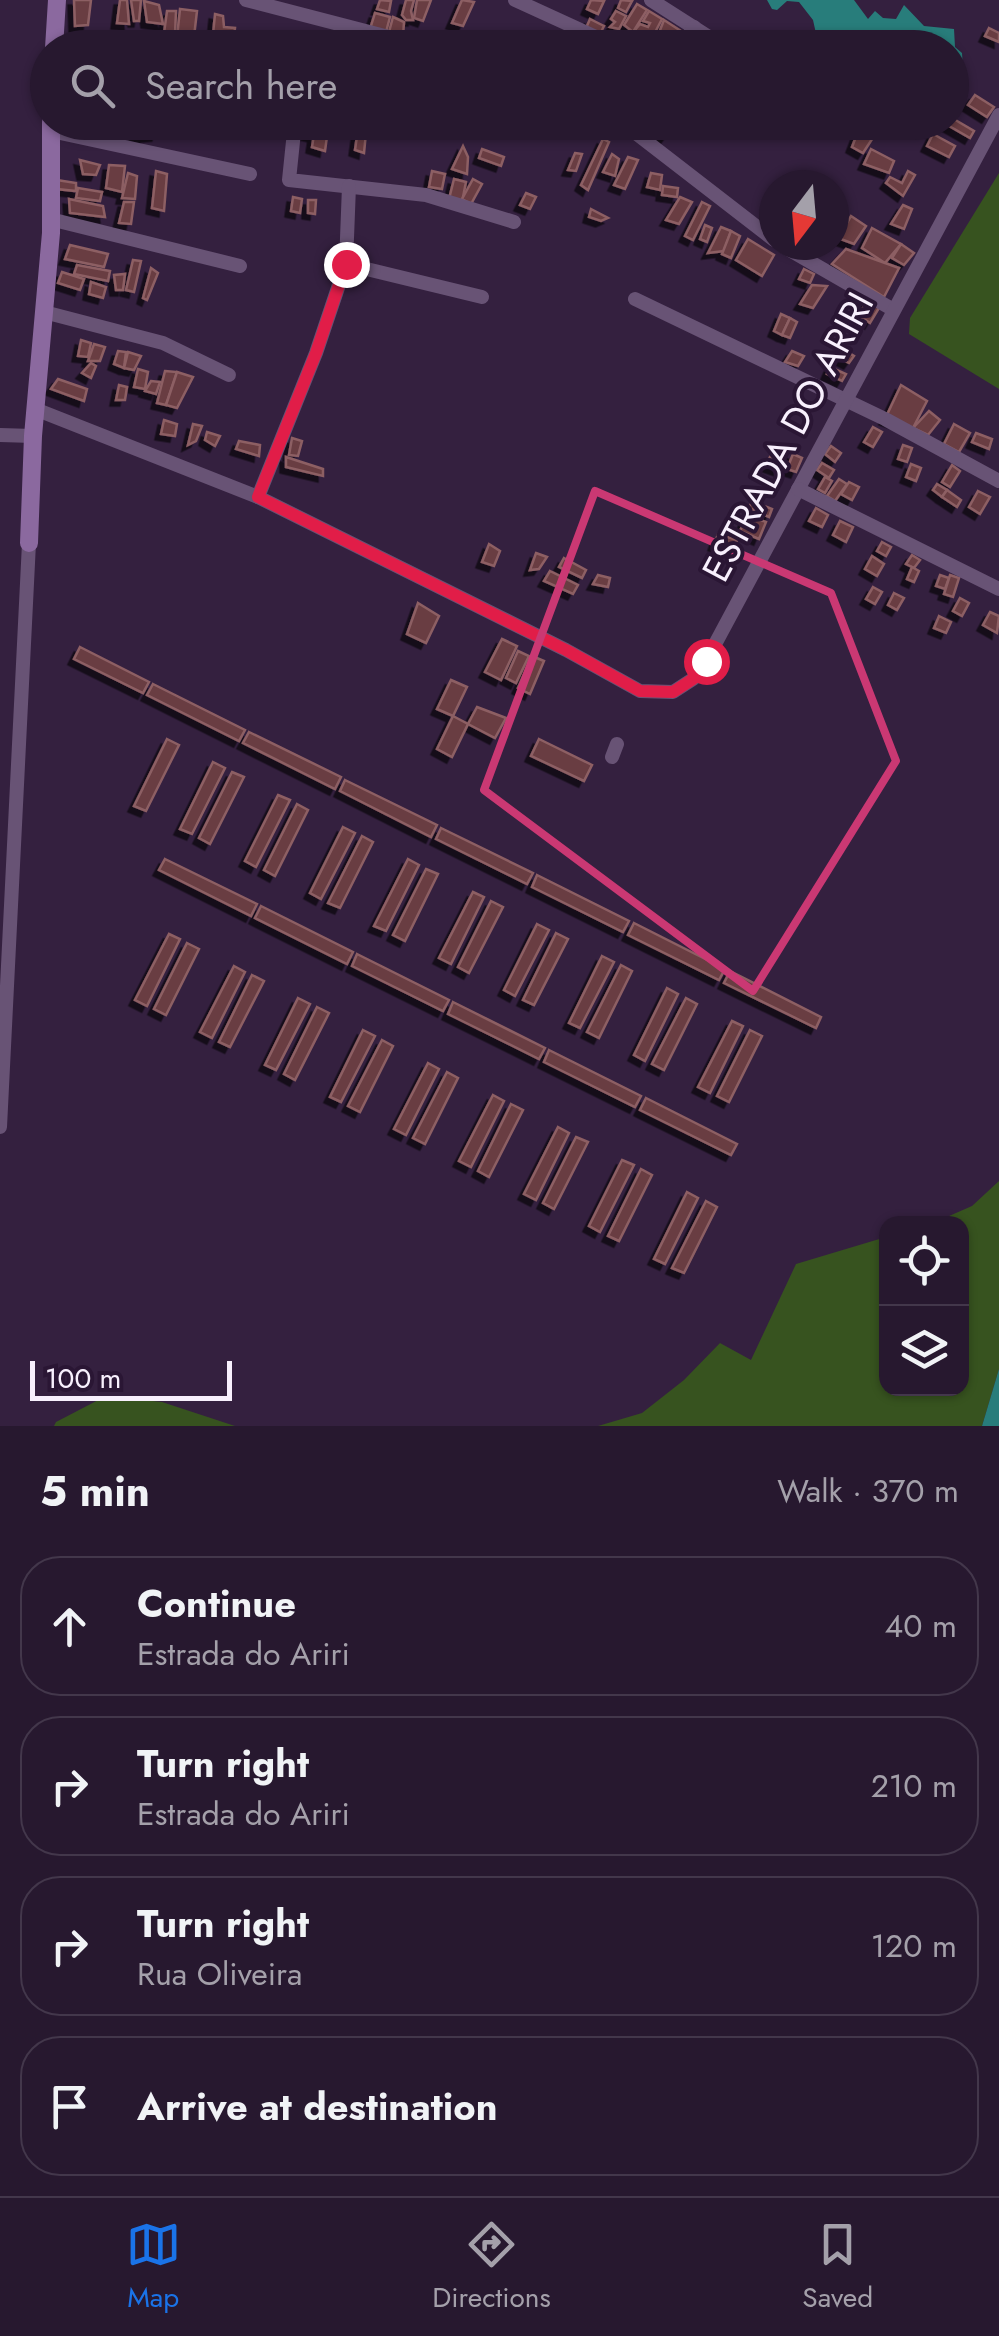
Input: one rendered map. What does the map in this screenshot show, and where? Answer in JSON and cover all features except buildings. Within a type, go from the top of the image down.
[{"type":"main road","points":[[56,30],[58,0]]},
{"type":"main road","points":[[29,544],[50,219],[51,140]]},
{"type":"street","points":[[246,0],[362,30]]},
{"type":"street","points":[[515,0],[581,30]]},
{"type":"street","points":[[651,0],[697,30]]},
{"type":"street","name":"ESTRADA DO ARIRI","points":[[36,408],[258,497],[566,650],[632,687],[658,694],[682,687],[706,661],[999,115]]},
{"type":"street","points":[[106,140],[250,174]]},
{"type":"street","points":[[293,140],[290,180],[426,195],[514,222]]},
{"type":"street","points":[[646,140],[759,228]]},
{"type":"street","points":[[258,497],[316,353],[346,264],[349,186]]},
{"type":"street","points":[[50,219],[240,266]]},
{"type":"street","points":[[807,260],[892,310]]},
{"type":"street","points":[[346,264],[482,297]]},
{"type":"street","points":[[636,298],[847,401],[999,481]]},
{"type":"street","points":[[44,312],[163,343],[229,374]]},
{"type":"street","points":[[0,435],[33,436]]},
{"type":"street","points":[[798,490],[999,589]]},
{"type":"street","points":[[0,1126],[29,544]]},
{"type":"highlighted area","points":[[595,491],[831,593],[896,761],[753,991],[484,790]]},
{"type":"shaded area","points":[[767,0],[854,0],[868,19],[875,11],[883,18],[896,19],[904,5],[924,26],[954,30],[815,30],[813,20],[799,2],[787,1],[777,10]]},
{"type":"shaded area","points":[[999,173],[999,389],[909,334],[910,318]]},
{"type":"shaded area","points":[[999,1181],[999,1369],[982,1426],[598,1426],[642,1413],[684,1380],[720,1343],[751,1360],[796,1264],[879,1239],[879,1396],[969,1396],[969,1216],[949,1216],[972,1206]]},
{"type":"shaded area","points":[[999,1369],[999,1426],[982,1426]]},
{"type":"shaded area","points":[[106,1396],[162,1402],[235,1426],[54,1426]]},
{"type":"route","points":[[346,264],[316,353],[258,497],[566,650],[640,691],[673,692],[693,679],[706,661]]}]
